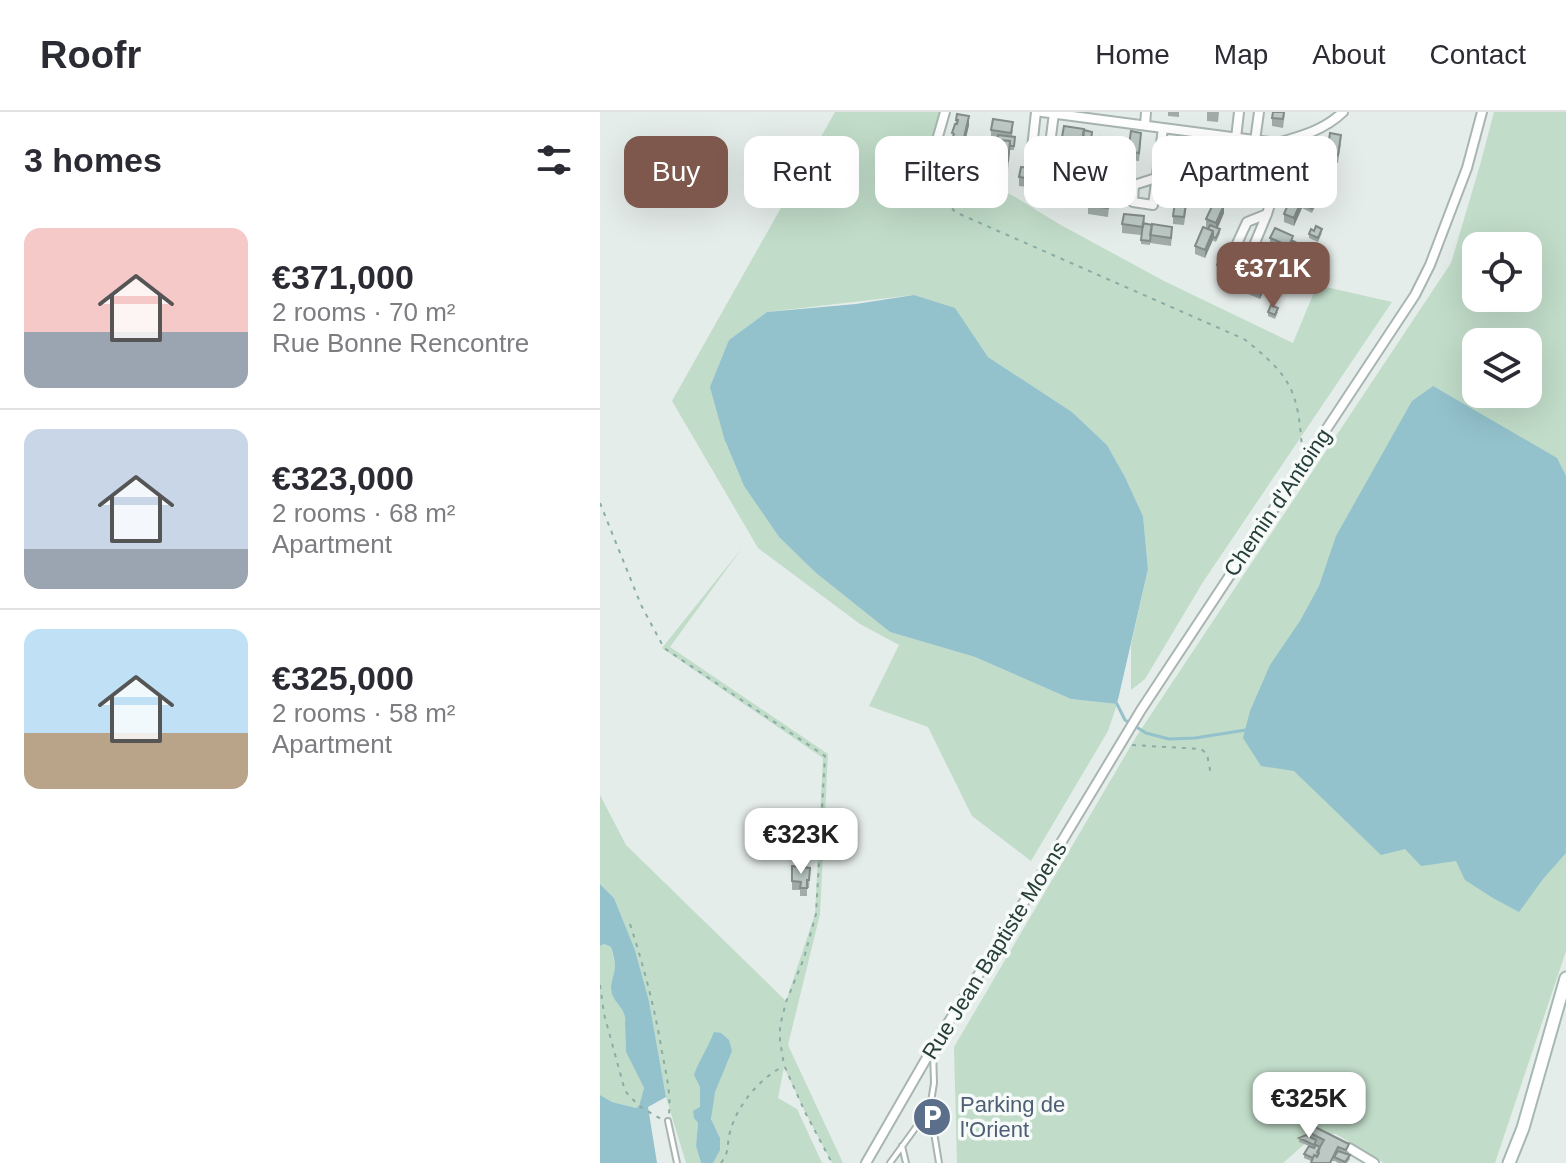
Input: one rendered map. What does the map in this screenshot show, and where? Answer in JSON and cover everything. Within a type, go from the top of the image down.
[{"type":"main road","points":[[1509,1163],[1523,1128],[1566,978]]},
{"type":"street","points":[[938,136],[945,112]]},
{"type":"street","points":[[1054,113],[1048,160],[1031,157],[1039,112],[1054,113],[1221,136]]},
{"type":"street","points":[[1145,125],[1146,112]]},
{"type":"street","points":[[1236,136],[1239,112]]},
{"type":"street","points":[[1256,136],[1259,112]]},
{"type":"street","points":[[1304,136],[1333,121],[1343,112]]},
{"type":"street","name":"Chemin d'Antoing","points":[[1126,741],[1141,710],[1415,295],[1430,265],[1467,168],[1482,112]]},
{"type":"street","points":[[1162,136],[1163,128]]},
{"type":"street","points":[[1267,214],[1247,222],[1235,248],[1250,255],[1267,214],[1269,208]]},
{"type":"street","name":"Rue Jean Baptiste Moens","points":[[866,1163],[933,1047],[1126,741]]},
{"type":"street","points":[[1349,1148],[1374,1163]]},
{"type":"lane","points":[[933,1047],[934,1083],[930,1108],[939,1163]]},
{"type":"lane","points":[[890,1163],[930,1108]]},
{"type":"lane","points":[[668,1121],[677,1163]]},
{"type":"lane","points":[[902,1146],[906,1163]]},
{"type":"path","points":[[952,208],[955,212],[1244,339],[1289,382],[1296,401],[1302,454],[1308,444]]},
{"type":"path","points":[[600,503],[641,605],[664,648],[825,756],[816,914],[780,1026],[784,1065],[832,1163]]},
{"type":"path","points":[[1126,741],[1201,749],[1207,754],[1211,775]]},
{"type":"path","points":[[600,985],[604,1014],[625,1091],[639,1106],[668,1121],[671,1098],[659,1030],[630,924]]},
{"type":"path","points":[[721,1163],[729,1151],[729,1137],[735,1119],[755,1088],[768,1074],[784,1065]]},
{"type":"green space","points":[[835,112],[941,112],[937,136],[875,136],[875,208],[1008,208],[1008,193],[1024,203],[1024,208],[1033,208],[1164,281],[1293,343],[1317,285],[1392,302],[1203,582],[1145,679],[1131,690],[1131,645],[1148,569],[1143,516],[1125,477],[1107,445],[1072,412],[988,357],[955,309],[914,295],[767,312],[729,340],[725,442],[744,486],[779,537],[816,573],[890,632],[975,657],[1071,699],[1117,704],[1108,731],[1031,861],[972,816],[928,727],[869,706],[899,645],[860,624],[758,548],[672,401],[781,208],[859,208],[859,136],[821,136]]},
{"type":"green space","points":[[1494,112],[1566,112],[1566,951],[1495,1163],[1384,1163],[1336,1134],[1316,1134],[1283,1163],[957,1163],[954,1047],[1136,737],[1451,263]]},
{"type":"green space","points":[[742,548],[670,647],[828,754],[820,914],[788,1045],[843,1163],[832,1163],[784,1067],[778,1098],[797,1109],[822,1163],[713,1163],[720,1141],[712,1121],[711,1107],[718,1081],[729,1060],[700,1087],[700,1107],[694,1118],[698,1123],[696,1146],[701,1163],[686,1163],[666,1097],[649,1001],[635,950],[614,898],[600,884],[600,795],[626,845],[786,1001],[815,914],[823,758],[662,648]]},
{"type":"green space","points":[[600,946],[611,947],[615,962],[611,989],[625,1018],[626,1052],[644,1088],[636,1108],[612,1102],[600,1095]]},
{"type":"water","points":[[914,295],[955,308],[988,357],[1072,412],[1107,445],[1125,477],[1143,516],[1148,569],[1117,704],[1071,699],[975,657],[890,632],[816,573],[779,537],[744,486],[725,441],[710,387],[729,340],[767,312]]},
{"type":"water","points":[[1433,386],[1462,403],[1462,408],[1471,408],[1557,458],[1566,476],[1566,853],[1519,912],[1465,880],[1456,861],[1421,866],[1405,849],[1381,855],[1294,771],[1261,766],[1243,738],[1250,711],[1270,665],[1319,586],[1336,536],[1412,401]]},
{"type":"water","points":[[600,884],[614,898],[635,950],[649,1001],[666,1097],[648,1107],[657,1163],[600,1163],[600,1095],[612,1102],[636,1108],[644,1088],[626,1052],[625,1018],[612,994],[615,967],[611,947],[600,946]]},
{"type":"water","points":[[714,1032],[721,1033],[729,1040],[732,1051],[715,1092],[711,1119],[720,1138],[720,1150],[713,1163],[701,1163],[696,1146],[698,1123],[693,1111],[700,1107],[700,1087],[694,1075]]},
{"type":"building","points":[[1273,112],[1284,112],[1283,119],[1272,118]]},
{"type":"building","points":[[957,114],[969,116],[964,136],[953,136]]},
{"type":"building","points":[[993,119],[1013,122],[1011,133],[991,130]]},
{"type":"building","points":[[1064,126],[1084,129],[1083,136],[1062,136]]},
{"type":"building","points":[[1084,130],[1092,132],[1092,136],[1084,136]]},
{"type":"building","points":[[1131,131],[1141,133],[1139,153],[1136,152],[1136,136],[1130,136]]},
{"type":"building","points":[[1330,133],[1341,135],[1338,155],[1337,136],[1330,136]]},
{"type":"building","points":[[1008,136],[1015,137],[1014,146],[1010,146]]},
{"type":"building","points":[[1021,167],[1024,167],[1024,178],[1019,177]]},
{"type":"building","points":[[1174,208],[1185,208],[1184,217],[1173,216]]},
{"type":"building","points":[[1211,208],[1223,208],[1216,223],[1206,219]]},
{"type":"building","points":[[1287,208],[1298,208],[1294,218],[1284,214]]},
{"type":"building","points":[[1124,214],[1144,216],[1143,227],[1122,224]]},
{"type":"building","points":[[1143,223],[1152,225],[1150,241],[1141,240]]},
{"type":"building","points":[[1152,224],[1172,227],[1171,238],[1150,235]]},
{"type":"building","points":[[1210,225],[1220,229],[1216,238],[1213,231],[1208,229]]},
{"type":"building","points":[[1316,226],[1322,229],[1318,238],[1309,234]]},
{"type":"building","points":[[1203,227],[1213,231],[1205,250],[1195,246]]},
{"type":"building","points":[[1275,228],[1293,236],[1289,246],[1270,238]]},
{"type":"building","points":[[1293,241],[1297,243],[1289,262],[1289,258],[1285,259],[1285,254],[1280,252],[1282,247],[1289,250]]},
{"type":"building","points":[[1276,250],[1285,254],[1277,273],[1267,269]]},
{"type":"building","points":[[1221,255],[1240,263],[1236,273],[1217,265]]},
{"type":"building","points":[[1239,270],[1245,273],[1240,290],[1234,288]]},
{"type":"building","points":[[1245,273],[1264,281],[1260,291],[1241,283]]},
{"type":"building","points":[[1271,305],[1278,308],[1275,315],[1268,312]]},
{"type":"building","points":[[792,866],[810,868],[807,888],[800,888],[801,882],[792,881]]},
{"type":"building","points":[[1315,1127],[1349,1144],[1346,1150],[1338,1147],[1330,1163],[1311,1163],[1324,1140],[1306,1131]]},
{"type":"building","points":[[1306,1135],[1316,1140],[1314,1145],[1299,1138]]},
{"type":"building","points":[[1316,1145],[1320,1147],[1317,1156],[1313,1158],[1304,1154],[1309,1146],[1314,1148]]},
{"type":"building","points":[[1338,1151],[1350,1155],[1345,1162],[1334,1157]]},
{"type":"waterway","points":[[1117,704],[1125,720],[1146,733],[1169,739],[1246,730]]},
{"type":"place","name":"Parking de l'Orient","points":[[932,1117]]}]
